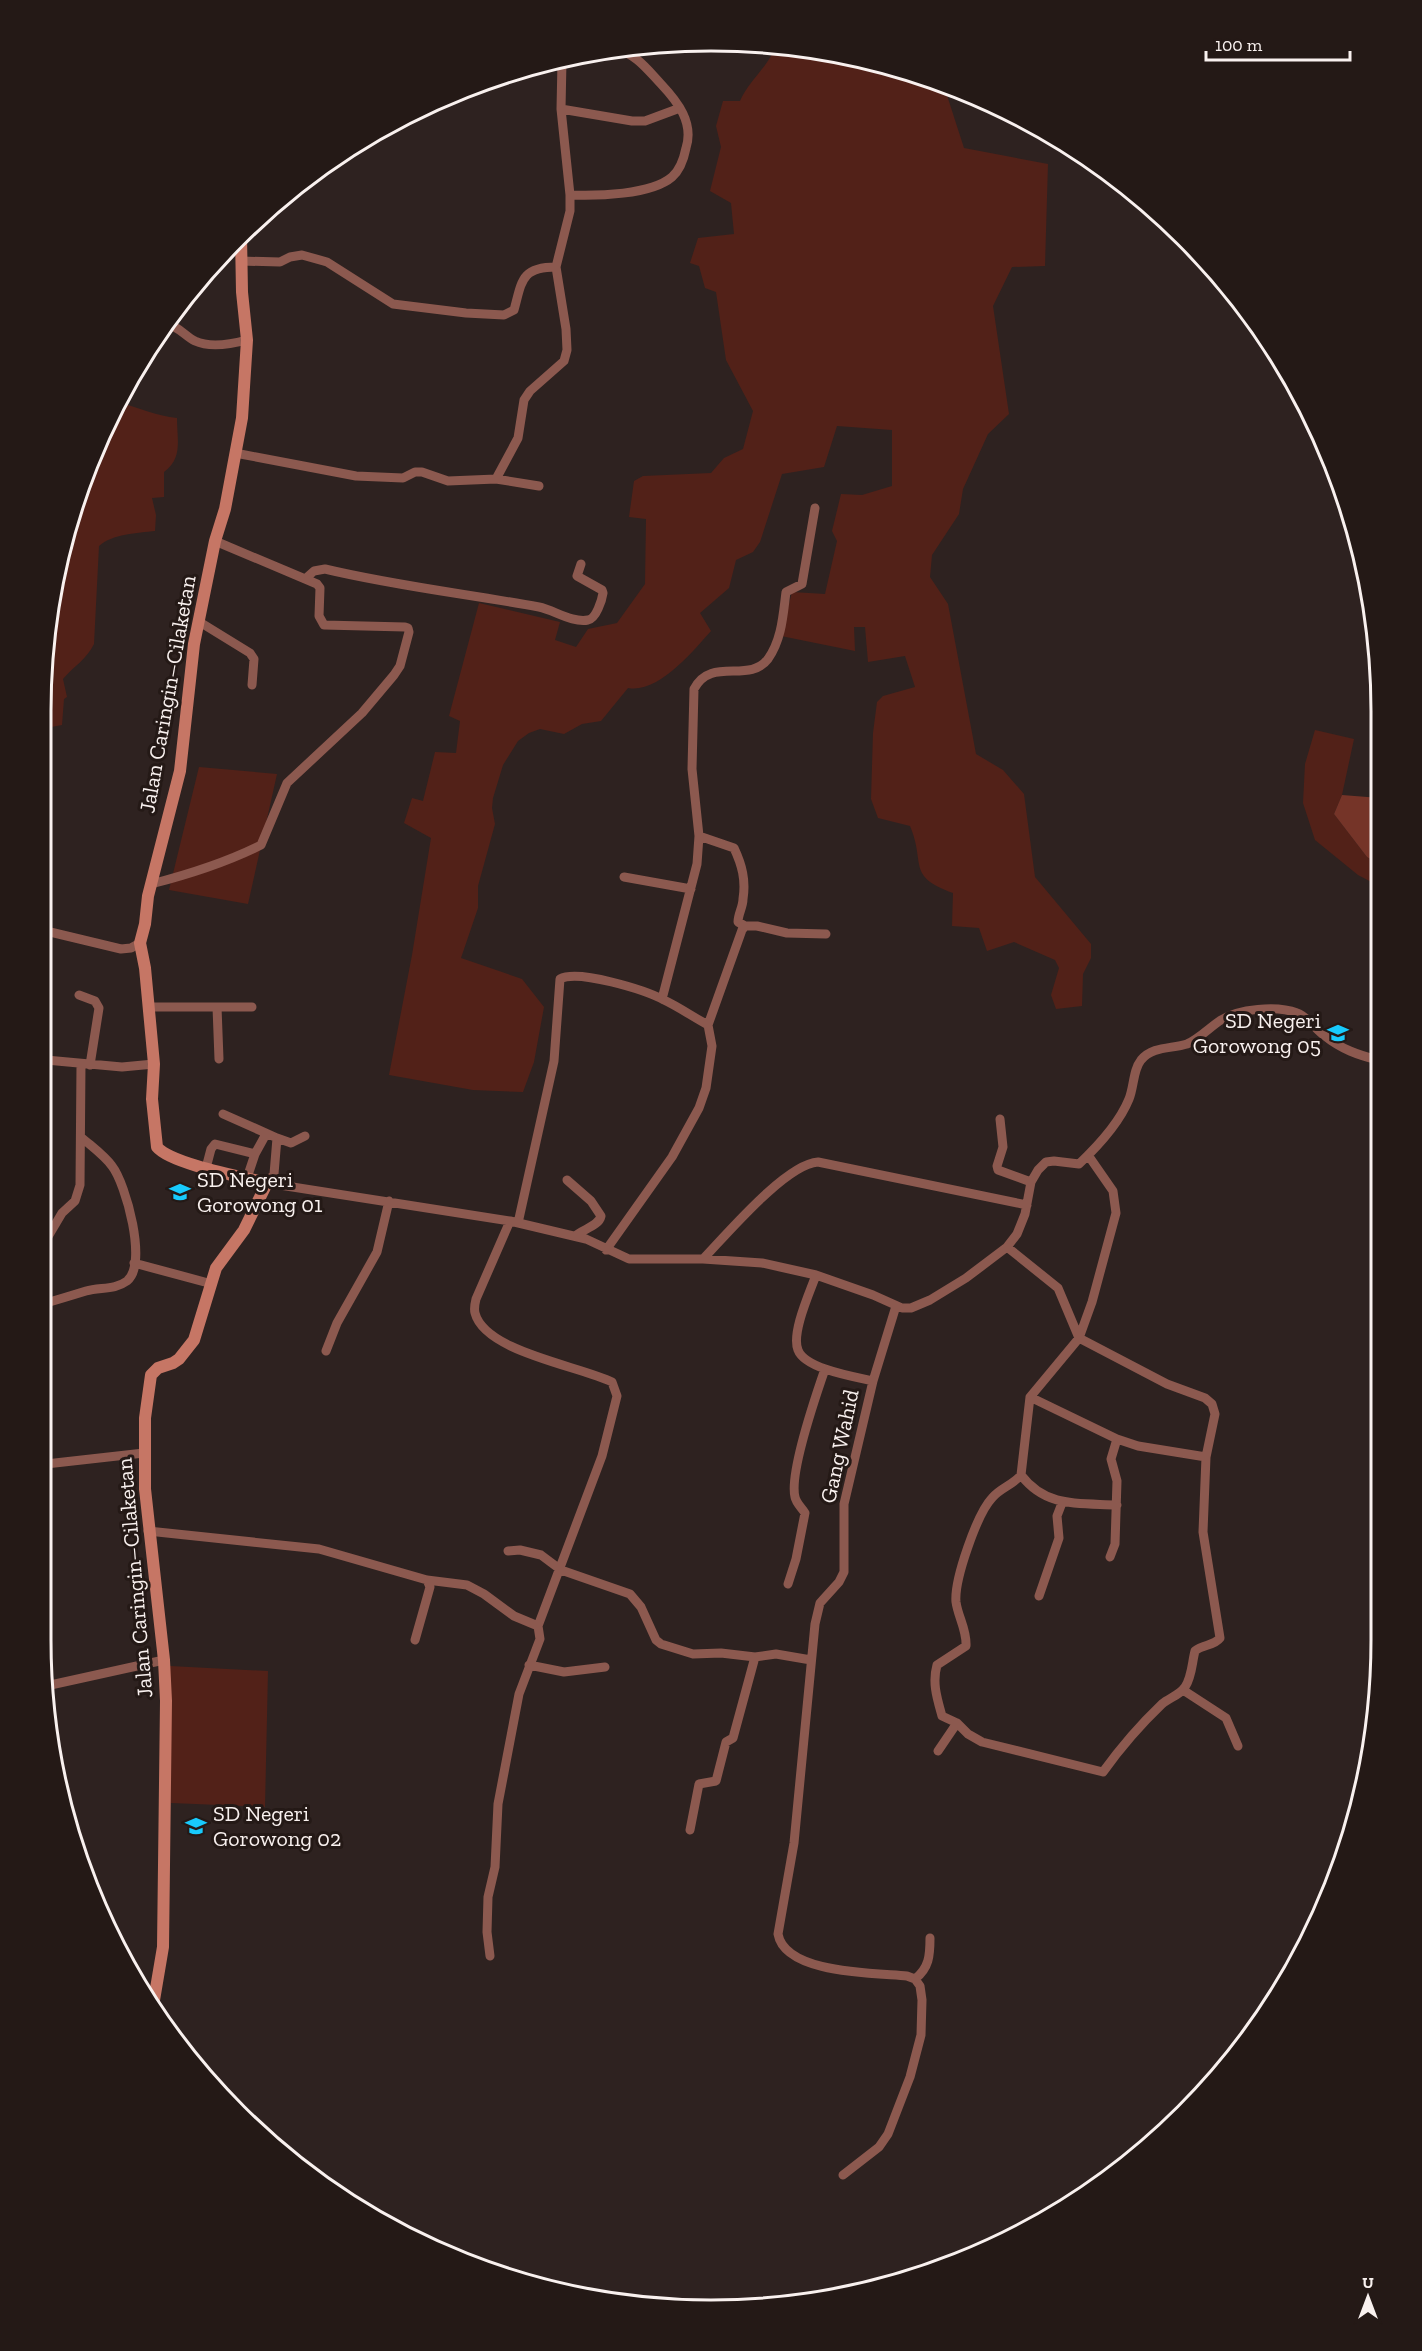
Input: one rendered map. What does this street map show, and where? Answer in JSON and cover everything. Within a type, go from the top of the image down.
[{"type":"street","points":[[570,195],[617,195],[662,183],[674,176],[683,160],[690,138],[680,108],[675,99],[634,56]]},
{"type":"street","points":[[496,479],[518,438],[524,400],[530,391],[564,361],[567,350],[566,328],[556,267],[570,211],[561,109],[562,68]]},
{"type":"street","points":[[561,109],[632,121],[645,121],[680,108]]},
{"type":"street","name":"Jalan Caringin–Cilaketan","points":[[153,1993],[163,1947],[166,1701],[164,1660],[148,1531],[144,1454],[145,1418],[151,1375],[158,1368],[179,1359],[194,1340],[216,1268],[244,1230],[267,1183],[171,1157],[157,1147],[152,1099],[154,1064],[146,968],[140,943],[151,884],[180,771],[198,621],[215,541],[225,509],[242,417],[247,340],[242,292],[241,247]]},
{"type":"street","points":[[241,261],[280,262],[290,256],[302,255],[327,262],[393,304],[504,315],[514,310],[521,284],[529,272],[541,267],[556,267]]},
{"type":"street","points":[[175,326],[196,342],[232,344],[247,340]]},
{"type":"street","points":[[235,453],[356,476],[403,478],[415,472],[422,472],[448,481],[496,479],[539,486]]},
{"type":"street","points":[[662,999],[697,864],[699,836],[692,769],[694,689],[699,680],[709,673],[756,668],[767,661],[780,636],[786,592],[802,584],[815,508]]},
{"type":"street","points":[[151,884],[197,872],[261,845],[287,783],[362,713],[400,666],[410,632],[408,628],[324,625],[319,616],[320,588],[317,584],[215,541]]},
{"type":"street","points":[[305,579],[314,571],[325,569],[403,585],[543,608],[587,621],[592,618],[603,593],[602,590],[577,576],[581,564]]},
{"type":"street","points":[[198,621],[250,653],[254,659],[252,685]]},
{"type":"street","points":[[699,836],[734,848],[742,867],[744,880],[743,901],[738,922],[746,926],[757,926],[787,933],[826,934]]},
{"type":"street","points":[[624,877],[691,889]]},
{"type":"street","points":[[606,1250],[672,1157],[699,1108],[706,1088],[712,1047],[708,1025],[746,926]]},
{"type":"street","points":[[51,932],[121,949],[132,948],[140,943]]},
{"type":"street","points":[[490,1956],[487,1932],[488,1897],[495,1867],[498,1804],[513,1718],[529,1665],[540,1639],[538,1626],[602,1456],[617,1396],[612,1382],[608,1380],[519,1350],[499,1340],[474,1312],[476,1299],[514,1222],[554,1061],[560,979],[577,975],[591,977],[662,999],[708,1025]]},
{"type":"street","points":[[51,1232],[62,1213],[75,1201],[78,1193],[85,1065],[99,1008],[95,1001],[79,995]]},
{"type":"street","points":[[149,1007],[252,1007]]},
{"type":"street","points":[[217,1007],[219,1059]]},
{"type":"street","points":[[277,1138],[274,1173],[267,1183],[514,1222],[575,1236],[629,1259],[704,1258],[762,1263],[816,1275],[873,1294],[896,1306],[911,1308],[930,1300],[966,1278],[1007,1247],[1017,1234],[1025,1214],[1031,1182],[1038,1170],[1046,1162],[1079,1164],[1088,1155],[1108,1132],[1128,1102],[1134,1085],[1136,1067],[1157,1050],[1189,1043],[1234,1013],[1253,1010],[1296,1013],[1324,1036],[1349,1052],[1371,1058]]},
{"type":"street","points":[[51,1061],[122,1067],[154,1064]]},
{"type":"street","points":[[223,1114],[291,1143],[305,1136]]},
{"type":"street","points":[[1000,1119],[1003,1147],[997,1166],[998,1170],[1031,1182]]},
{"type":"street","points":[[247,1178],[255,1154],[266,1134]]},
{"type":"street","points":[[51,1301],[89,1290],[117,1286],[130,1276],[134,1263],[135,1230],[126,1196],[112,1166],[81,1137]]},
{"type":"street","points":[[206,1168],[210,1149],[215,1144],[255,1154]]},
{"type":"street","points":[[1088,1155],[1109,1182],[1117,1207],[1092,1302],[1079,1338],[1030,1397],[1021,1475],[1030,1487],[1041,1495],[1062,1503],[1117,1505]]},
{"type":"street","points":[[704,1258],[766,1194],[806,1163],[818,1162],[1027,1205]]},
{"type":"street","points":[[567,1180],[591,1201],[602,1216],[598,1222],[575,1236]]},
{"type":"street","points":[[326,1351],[337,1323],[377,1252],[389,1201]]},
{"type":"street","points":[[1007,1247],[1058,1288],[1079,1338],[1167,1384],[1205,1398],[1212,1404],[1215,1414],[1206,1457],[1203,1532],[1220,1638],[1217,1642],[1199,1647],[1195,1651],[1188,1682],[1183,1690],[1165,1701],[1122,1744],[1103,1772],[982,1742],[968,1734],[957,1723],[942,1716],[935,1691],[937,1665],[966,1646],[966,1634],[956,1602],[958,1575],[970,1542],[989,1500],[1021,1475]]},
{"type":"street","points":[[134,1263],[212,1284]]},
{"type":"street","points":[[816,1275],[798,1328],[797,1349],[801,1356],[825,1369],[873,1381]]},
{"type":"street","name":"Gang Wahid","points":[[896,1306],[873,1381],[844,1504],[844,1572],[839,1582],[820,1603],[811,1660],[794,1843],[778,1934],[786,1952],[800,1959],[835,1970],[907,1976],[915,1980]]},
{"type":"street","points":[[788,1584],[796,1559],[805,1513],[795,1499],[794,1481],[811,1408],[825,1369]]},
{"type":"street","points":[[1030,1397],[1117,1439],[1138,1446],[1206,1457]]},
{"type":"street","points":[[1110,1557],[1116,1544],[1117,1481],[1111,1460],[1117,1439]]},
{"type":"street","points":[[51,1463],[144,1454]]},
{"type":"street","points":[[1039,1596],[1059,1538],[1057,1516],[1062,1503]]},
{"type":"street","points":[[148,1531],[319,1549],[427,1580],[467,1585],[484,1594],[514,1616],[538,1626]]},
{"type":"street","points":[[508,1551],[520,1550],[541,1555],[561,1569],[630,1594],[641,1607],[656,1640],[661,1644],[693,1654],[721,1653],[755,1657],[776,1654],[811,1660]]},
{"type":"street","points":[[415,1640],[430,1587],[427,1580]]},
{"type":"street","points":[[690,1830],[699,1784],[716,1781],[726,1742],[733,1738],[755,1657]]},
{"type":"street","points":[[52,1685],[164,1660]]},
{"type":"street","points":[[529,1665],[564,1672],[605,1667]]},
{"type":"street","points":[[1183,1690],[1226,1718],[1238,1746]]},
{"type":"street","points":[[938,1751],[957,1723]]},
{"type":"street","points":[[843,2175],[879,2147],[888,2134],[910,2077],[921,2035],[922,2000],[920,1986],[915,1980],[924,1972],[930,1959],[930,1938]]},
{"type":"shaded area","points":[[772,54],[840,64],[882,73],[947,95],[964,148],[1048,164],[1045,266],[1012,267],[993,306],[1009,414],[988,434],[963,489],[959,514],[932,555],[930,577],[948,604],[976,754],[1003,770],[1024,794],[1035,877],[1091,944],[1091,958],[1083,974],[1082,1006],[1056,1009],[1051,995],[1059,968],[1055,960],[1014,942],[987,951],[979,928],[952,926],[953,893],[938,887],[923,874],[910,826],[878,818],[871,799],[873,733],[877,702],[883,696],[915,687],[905,656],[868,662],[865,627],[854,627],[855,651],[781,636],[792,592],[825,594],[837,541],[832,531],[841,494],[862,495],[892,486],[892,430],[837,426],[824,467],[782,474],[760,542],[753,552],[736,560],[729,588],[700,613],[711,631],[685,659],[663,678],[639,688],[628,688],[601,721],[582,724],[564,734],[540,729],[529,733],[518,741],[503,765],[493,798],[495,824],[478,886],[478,908],[461,958],[522,979],[544,1007],[534,1062],[523,1092],[473,1090],[389,1075],[431,838],[404,823],[412,798],[423,801],[435,752],[456,753],[460,721],[449,716],[479,603],[560,622],[555,640],[576,647],[588,629],[617,623],[645,584],[646,519],[629,517],[634,481],[643,476],[711,473],[724,458],[743,449],[753,411],[726,360],[716,292],[705,288],[699,266],[690,263],[698,238],[734,234],[731,203],[710,191],[721,147],[716,126],[723,101],[740,101]]},
{"type":"shaded area","points":[[127,405],[177,418],[178,448],[174,461],[164,472],[164,497],[152,498],[156,515],[155,531],[118,537],[99,546],[94,644],[84,659],[63,679],[67,697],[64,699],[62,725],[51,727],[52,668],[57,625],[73,540],[101,458]]},
{"type":"shaded area","points":[[1315,730],[1354,739],[1342,795],[1334,814],[1371,859],[1371,882],[1358,875],[1315,840],[1303,803],[1305,764]]},
{"type":"shaded area","points":[[199,767],[277,774],[248,904],[169,890]]},
{"type":"shaded area","points":[[1342,795],[1371,797],[1371,859],[1367,857],[1334,814]]},
{"type":"shaded area","points":[[170,1666],[268,1671],[265,1807],[171,1803]]},
{"type":"place","name":"SD Negeri Gorowong 05","points":[[1338,1033]]},
{"type":"place","name":"SD Negeri Gorowong 01","points":[[180,1192]]},
{"type":"place","name":"SD Negeri Gorowong 02","points":[[196,1826]]}]
